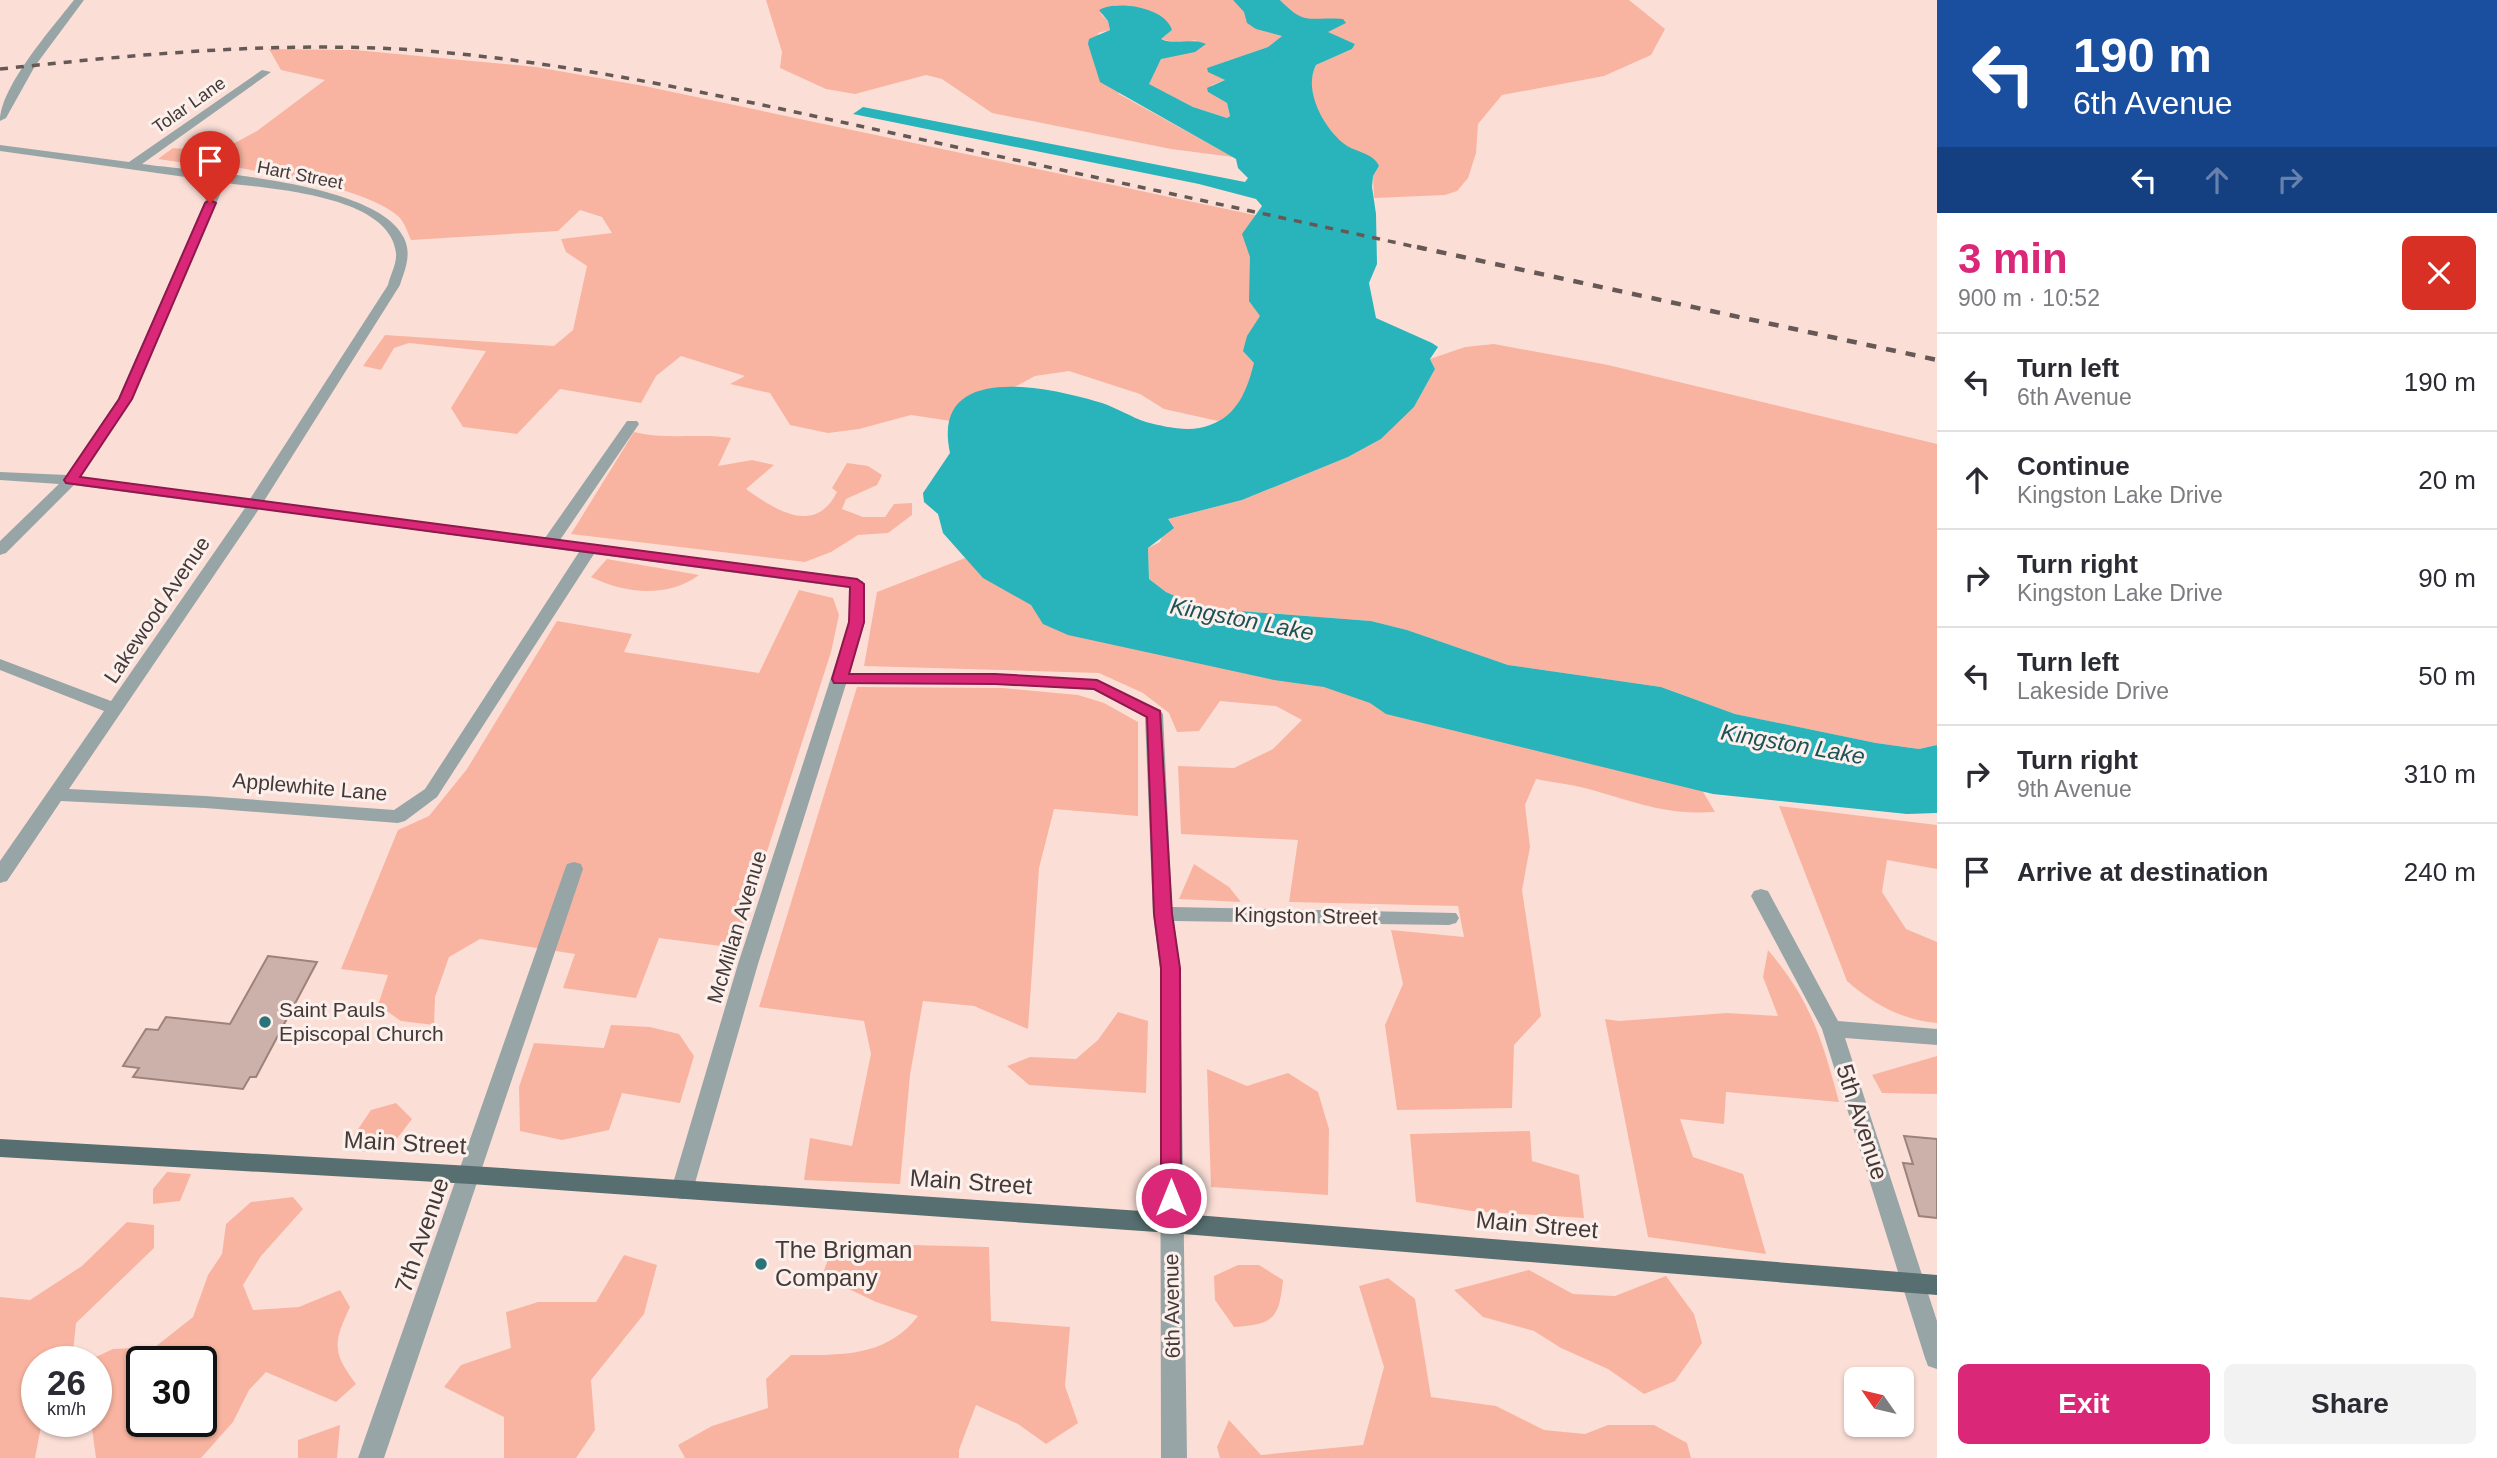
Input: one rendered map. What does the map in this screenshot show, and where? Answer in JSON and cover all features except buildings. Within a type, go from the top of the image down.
[{"type":"main road","name":"Main Street","points":[[0,1148],[471,1175],[1171,1223],[1925,1284]]},
{"type":"street","points":[[0,118],[30,65],[79,0]]},
{"type":"street","name":"Tolar Lane","points":[[132,166],[266,72]]},
{"type":"street","name":"Hart Street","points":[[0,148],[303,190],[362,207],[392,229],[402,254]]},
{"type":"street","points":[[0,550],[71,480],[125,399],[221,179]]},
{"type":"street","name":"Lakewood Avenue","points":[[0,876],[255,503],[394,285],[402,254]]},
{"type":"street","points":[[549,544],[632,424]]},
{"type":"street","points":[[0,476],[71,480],[255,503],[589,550]]},
{"type":"street","name":"McMillan Avenue","points":[[589,550],[857,584],[857,622],[748,964],[682,1190]]},
{"type":"street","name":"Applewhite Lane","points":[[55,795],[205,802],[398,817],[431,793],[589,550]]},
{"type":"street","points":[[0,664],[114,709]]},
{"type":"street","name":"6th Avenue","points":[[840,679],[995,679],[1097,685],[1154,714],[1163,914],[1170,968],[1174,1458]]},
{"type":"street","name":"7th Avenue","points":[[371,1458],[471,1175],[574,869]]},
{"type":"street","name":"5th Avenue","points":[[1760,895],[1832,1029],[1925,1284],[1937,1359]]},
{"type":"street","name":"Kingston Street","points":[[1163,914],[1449,918]]},
{"type":"street","points":[[1832,1029],[1937,1037]]},
{"type":"shaded area","points":[[766,0],[1233,0],[1265,31],[1282,36],[1268,47],[1207,68],[1225,80],[1212,85],[1208,92],[1227,103],[1230,116],[1227,118],[1193,107],[1148,84],[1161,59],[1197,40],[1177,43],[1161,39],[1172,30],[1153,14],[1140,9],[1116,5],[1101,14],[1108,21],[1110,30],[1098,33],[1119,94],[1233,157],[1171,149],[992,113],[942,79],[926,75],[855,94],[826,89],[780,68],[782,52]]},
{"type":"shaded area","points":[[1280,0],[1629,0],[1665,29],[1651,55],[1604,76],[1502,95],[1478,124],[1476,153],[1468,178],[1457,191],[1445,195],[1374,198],[1373,176],[1379,166],[1350,149],[1335,136],[1317,107],[1311,86],[1316,65],[1352,49],[1355,44],[1327,32],[1345,23],[1297,17]]},
{"type":"shaded area","points":[[269,49],[355,50],[536,67],[644,86],[1264,217],[1268,263],[1251,404],[1218,421],[1164,409],[1140,394],[1069,371],[1035,376],[951,421],[911,415],[859,429],[828,433],[790,425],[770,393],[730,384],[745,376],[681,356],[656,376],[641,403],[560,389],[517,434],[463,427],[451,408],[486,351],[409,343],[394,348],[381,370],[363,366],[385,335],[554,346],[573,330],[587,266],[566,252],[561,239],[612,233],[602,217],[580,210],[558,231],[411,240],[398,216],[383,206],[344,191],[236,167],[232,170],[158,159],[173,148],[218,152],[257,131],[325,80],[281,70]]},
{"type":"shaded area","points":[[1494,344],[1608,365],[1937,444],[1937,745],[1919,749],[1876,743],[1735,714],[1661,687],[1508,665],[1407,630],[1371,621],[1202,608],[1166,592],[1149,579],[1148,548],[1160,542],[1168,519],[1242,500],[1348,457],[1381,439],[1414,407],[1435,369],[1430,359],[1465,347]]},
{"type":"shaded area","points":[[634,432],[658,436],[731,438],[718,466],[752,460],[774,465],[746,489],[769,505],[794,515],[818,513],[828,505],[837,492],[832,488],[847,463],[868,466],[882,475],[877,485],[846,499],[842,509],[863,517],[885,517],[894,504],[912,503],[912,515],[888,533],[858,535],[831,552],[805,562],[571,534]]},
{"type":"shaded area","points":[[973,555],[1699,785],[1715,812],[1668,810],[1581,787],[1536,779],[1525,805],[1530,847],[1522,890],[1541,1016],[1514,1045],[1512,1108],[1397,1110],[1385,1025],[1403,984],[1391,930],[1464,937],[1458,906],[1289,902],[1298,840],[1181,834],[1178,766],[1234,768],[1273,749],[1302,720],[1276,706],[1220,701],[1199,731],[1177,732],[1169,713],[1143,693],[1099,673],[864,666],[877,592]]},
{"type":"shaded area","points":[[607,559],[699,575],[674,587],[632,590],[591,577]]},
{"type":"shaded area","points":[[799,590],[833,598],[839,615],[831,652],[736,948],[659,938],[636,998],[563,988],[575,954],[480,939],[449,957],[435,997],[434,1025],[401,1021],[378,1005],[388,975],[341,969],[398,830],[429,816],[467,769],[557,621],[632,634],[624,652],[759,673]]},
{"type":"shaded area","points":[[857,687],[1003,688],[1078,695],[1104,703],[1138,722],[1138,816],[1054,809],[1039,868],[1028,1029],[974,1006],[923,1001],[910,1075],[900,1184],[804,1180],[810,1138],[852,1146],[871,1054],[864,1021],[759,1007]]},
{"type":"shaded area","points":[[1779,806],[1937,825],[1937,869],[1887,860],[1882,892],[1906,929],[1937,942],[1937,1023],[1889,1010],[1847,981]]},
{"type":"shaded area","points":[[1194,864],[1229,887],[1241,902],[1179,899]]},
{"type":"shaded area","points":[[1768,950],[1795,986],[1813,1021],[1839,1102],[1726,1092],[1724,1124],[1680,1119],[1693,1157],[1743,1174],[1766,1254],[1648,1237],[1605,1019],[1619,1021],[1727,1013],[1778,1016],[1763,977]]},
{"type":"shaded area","points":[[1118,1012],[1148,1021],[1146,1093],[1029,1085],[1007,1066],[1030,1057],[1076,1059],[1098,1040]]},
{"type":"shaded area","points":[[611,1025],[650,1027],[679,1034],[694,1056],[680,1103],[622,1093],[609,1130],[562,1140],[520,1131],[519,1087],[534,1043],[604,1048]]},
{"type":"shaded area","points":[[1937,1056],[1937,1094],[1882,1093],[1872,1075]]},
{"type":"shaded area","points":[[1207,1069],[1247,1086],[1288,1073],[1318,1092],[1329,1129],[1328,1195],[1211,1187]]},
{"type":"shaded area","points":[[396,1103],[412,1119],[392,1145],[362,1152],[352,1138],[371,1110]]},
{"type":"shaded area","points":[[1530,1131],[1532,1161],[1579,1175],[1584,1218],[1472,1211],[1416,1202],[1410,1134]]},
{"type":"shaded area","points":[[167,1172],[191,1174],[180,1201],[153,1204],[153,1189]]},
{"type":"shaded area","points":[[293,1197],[303,1209],[261,1256],[243,1285],[253,1310],[299,1307],[340,1290],[350,1307],[340,1330],[339,1355],[356,1384],[336,1402],[266,1372],[249,1390],[233,1422],[201,1458],[96,1458],[93,1437],[112,1437],[113,1349],[126,1348],[126,1437],[217,1437],[217,1346],[156,1346],[193,1317],[208,1275],[222,1254],[226,1224],[251,1202]]},
{"type":"shaded area","points":[[127,1222],[154,1225],[154,1248],[76,1323],[74,1346],[21,1346],[21,1437],[39,1437],[35,1458],[0,1458],[0,1297],[30,1300],[82,1266]]},
{"type":"shaded area","points":[[834,1243],[989,1247],[991,1321],[1070,1327],[1065,1386],[1078,1423],[1046,1444],[1018,1424],[976,1405],[959,1450],[959,1458],[685,1458],[678,1445],[712,1426],[768,1408],[766,1379],[791,1355],[844,1354],[876,1347],[905,1330],[918,1316],[876,1302],[822,1276]]},
{"type":"shaded area","points":[[624,1255],[657,1265],[644,1314],[591,1380],[595,1430],[576,1458],[504,1458],[504,1417],[444,1387],[461,1365],[511,1348],[506,1312],[538,1302],[596,1302]]},
{"type":"shaded area","points":[[1238,1265],[1259,1265],[1283,1280],[1276,1312],[1266,1321],[1234,1327],[1215,1300],[1214,1276]]},
{"type":"shaded area","points":[[1529,1270],[1573,1294],[1615,1296],[1666,1276],[1694,1314],[1702,1343],[1675,1381],[1644,1394],[1608,1369],[1561,1348],[1534,1331],[1483,1317],[1454,1290]]},
{"type":"shaded area","points":[[1388,1278],[1415,1299],[1431,1397],[1496,1406],[1544,1430],[1585,1434],[1608,1425],[1654,1425],[1687,1443],[1691,1458],[1220,1458],[1217,1447],[1229,1420],[1261,1455],[1363,1445],[1384,1367],[1359,1286]]},
{"type":"shaded area","points":[[340,1425],[337,1458],[298,1458],[298,1440]]},
{"type":"water","name":"Kingston Lake","points":[[1233,0],[1280,0],[1302,17],[1343,19],[1346,23],[1328,32],[1355,44],[1352,49],[1316,65],[1312,85],[1314,96],[1322,117],[1336,136],[1347,146],[1368,155],[1379,166],[1373,176],[1372,187],[1376,214],[1377,264],[1369,283],[1376,318],[1438,347],[1430,359],[1435,369],[1414,407],[1381,439],[1348,457],[1242,500],[1168,519],[1174,528],[1148,548],[1149,579],[1166,592],[1202,608],[1371,621],[1407,630],[1508,665],[1661,687],[1735,714],[1876,743],[1919,749],[1937,745],[1937,813],[1907,814],[1713,794],[1386,714],[1370,703],[1324,687],[1274,680],[1068,635],[1043,624],[1031,605],[983,578],[943,533],[938,514],[924,502],[923,493],[950,453],[949,423],[958,404],[975,392],[999,387],[1053,391],[1102,403],[1146,422],[1178,428],[1203,427],[1228,415],[1244,392],[1254,363],[1243,351],[1247,336],[1260,316],[1249,301],[1250,257],[1242,234],[1262,206],[1256,199],[1199,184],[853,114],[863,107],[1245,182],[1248,178],[1238,168],[1236,159],[1100,82],[1088,44],[1089,39],[1110,30],[1108,21],[1099,10],[1128,6],[1151,11],[1168,22],[1172,30],[1161,39],[1206,44],[1195,52],[1161,59],[1149,84],[1193,107],[1227,118],[1230,116],[1227,103],[1208,92],[1207,88],[1225,80],[1208,72],[1207,68],[1268,47],[1282,36],[1256,29],[1247,23],[1244,12]]},
{"type":"railway","points":[[0,69],[107,58],[267,48],[374,48],[487,57],[603,74],[719,96],[1425,249]]},
{"type":"railway","points":[[1417,247],[1937,360]]},
{"type":"place","name":"Saint Pauls Episcopal Church","points":[[265,1022]]},
{"type":"place","name":"The Brigman Company","points":[[761,1264]]},
{"type":"route","points":[[210,203],[125,399],[71,480],[857,584],[857,622],[840,679],[995,679],[1097,685],[1154,714],[1163,914],[1170,968],[1171,1198]]}]
